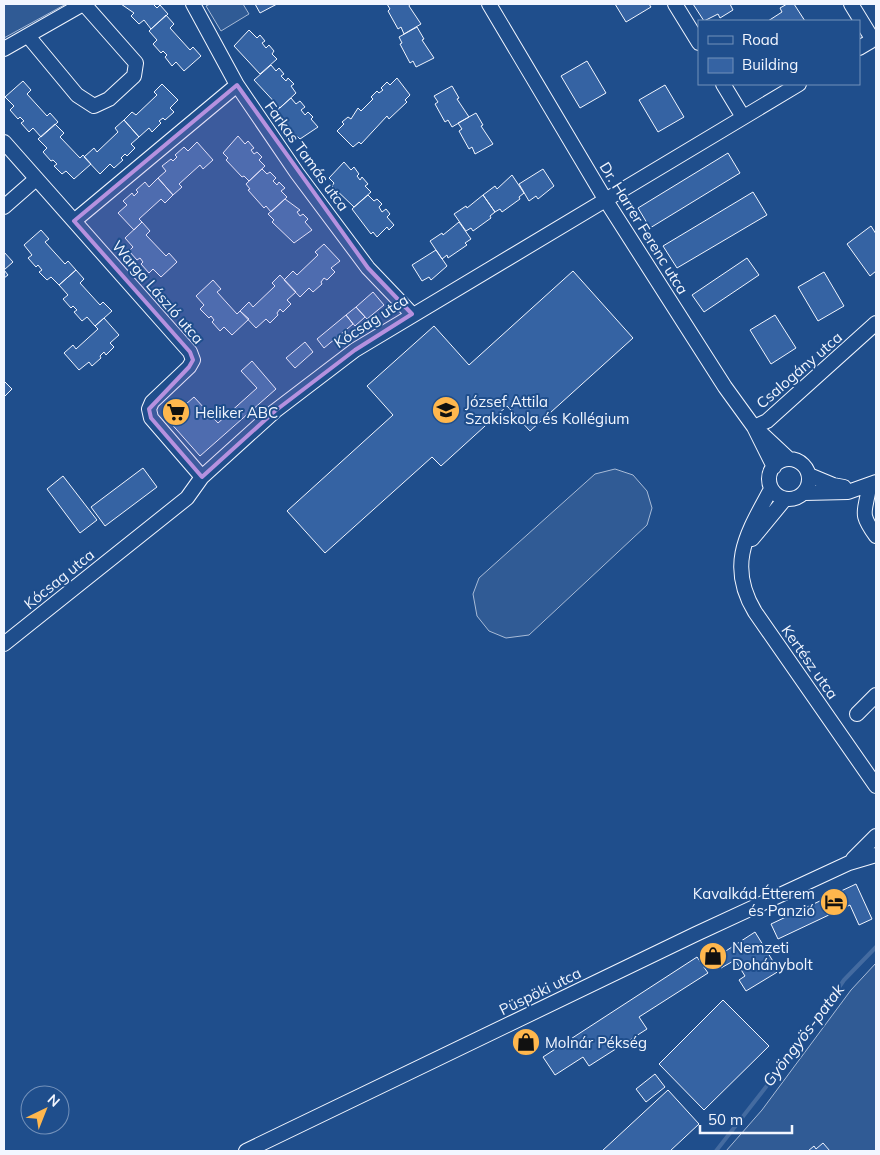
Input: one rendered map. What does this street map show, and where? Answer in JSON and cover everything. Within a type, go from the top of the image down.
[{"type":"street","points":[[4,49],[83,4],[136,63],[134,76],[108,99],[94,106],[77,95],[28,36]]},
{"type":"street","name":"Farkas Tamás utca","points":[[193,4],[237,85],[297,173],[368,268],[412,314]]},
{"type":"street","name":"Dr. Harrer Ferenc utca","points":[[489,4],[605,199],[725,387],[754,427],[774,467]]},
{"type":"street","points":[[675,4],[698,41]]},
{"type":"street","points":[[851,4],[874,39],[860,47]]},
{"type":"street","points":[[74,221],[237,85]]},
{"type":"street","points":[[724,85],[743,117]]},
{"type":"street","name":"Kócsag utca","points":[[4,644],[187,498],[202,477],[301,389],[356,350],[412,314],[797,85]]},
{"type":"street","name":"Warga László utca","points":[[4,142],[190,352],[193,360],[189,366],[152,402],[148,409],[151,418],[202,477]]},
{"type":"street","points":[[4,207],[36,179]]},
{"type":"street","name":"Csalogány utca","points":[[789,459],[754,427],[767,420],[876,322]]},
{"type":"street","points":[[809,475],[808,487],[804,493],[793,499],[785,499],[776,494],[772,489],[769,477],[778,463],[789,459],[802,464],[809,475],[833,485],[867,486]]},
{"type":"street","points":[[804,493],[836,493],[867,486]]},
{"type":"street","points":[[867,486],[868,500],[863,512],[865,520],[876,536]]},
{"type":"street","name":"Kertész utca","points":[[772,489],[746,536],[741,556],[744,594],[874,782],[876,794]]},
{"type":"street","points":[[741,556],[755,534],[785,499]]},
{"type":"street","points":[[857,714],[876,695]]},
{"type":"street","points":[[849,863],[876,836]]},
{"type":"street","points":[[849,863],[876,855]]},
{"type":"street","name":"Püspöki utca","points":[[247,1151],[849,863]]},
{"type":"highlighted area","points":[[237,85],[368,268],[412,314],[355,350],[275,411],[202,477],[151,418],[149,409],[189,367],[193,360],[190,352],[74,221]]},
{"type":"shaded area","points":[[4,4],[66,4],[4,38]]},
{"type":"shaded area","points":[[210,4],[243,4],[249,14],[221,31],[206,6]]},
{"type":"shaded area","points":[[615,469],[633,475],[647,491],[652,508],[647,525],[529,635],[506,638],[489,631],[477,616],[473,594],[479,578],[595,474]]},
{"type":"shaded area","points":[[876,963],[876,1151],[726,1151],[762,1110],[851,990]]},
{"type":"building","points":[[121,4],[153,4],[157,8],[160,5],[168,14],[151,29],[144,20],[139,24],[131,16],[134,13]]},
{"type":"building","points":[[255,4],[277,4],[260,13]]},
{"type":"building","points":[[387,4],[410,4],[409,6],[421,24],[404,34],[401,27],[398,29],[388,11],[390,9]]},
{"type":"building","points":[[615,4],[649,4],[651,7],[626,22]]},
{"type":"building","points":[[693,4],[730,4],[733,10],[720,18],[718,14],[703,20]]},
{"type":"building","points":[[787,4],[794,4],[804,20],[770,20],[782,12],[780,8]]},
{"type":"building","points":[[166,15],[174,24],[170,28],[190,50],[193,47],[201,56],[184,71],[176,62],[172,66],[165,57],[167,55],[163,51],[161,53],[153,44],[157,40],[149,31]]},
{"type":"building","points":[[417,27],[424,39],[422,40],[434,58],[416,67],[413,61],[410,63],[400,44],[402,43],[399,37]]},
{"type":"building","points":[[249,30],[257,38],[260,35],[265,41],[262,43],[266,48],[269,45],[274,51],[272,54],[277,59],[260,74],[234,46]]},
{"type":"building","points":[[587,61],[606,93],[580,108],[561,76]]},
{"type":"building","points":[[271,65],[276,71],[279,68],[284,74],[281,76],[286,81],[288,78],[294,84],[291,86],[296,93],[280,108],[254,80]]},
{"type":"building","points":[[397,78],[410,95],[405,100],[407,102],[389,119],[387,116],[361,144],[359,142],[353,147],[337,131],[344,124],[342,122],[348,117],[351,119],[358,108],[361,111],[373,99],[371,97],[377,91],[379,93],[387,82],[390,85]]},
{"type":"building","points":[[23,81],[31,90],[27,94],[47,116],[50,113],[58,122],[41,137],[33,128],[29,132],[21,123],[24,121],[20,117],[18,119],[10,110],[14,106],[5,97]]},
{"type":"building","points":[[162,84],[178,100],[170,108],[174,112],[165,120],[163,118],[159,121],[161,123],[152,132],[149,128],[139,137],[124,120],[132,112],[136,115],[157,95],[154,92]]},
{"type":"building","points":[[665,85],[684,117],[658,132],[639,100]]},
{"type":"building","points":[[452,86],[459,98],[457,99],[469,117],[452,127],[448,120],[445,122],[435,104],[438,102],[434,96]]},
{"type":"building","points":[[291,98],[296,104],[300,101],[305,107],[301,110],[305,115],[308,112],[313,117],[311,119],[318,127],[300,139],[295,134],[293,136],[277,120],[280,117],[275,112]]},
{"type":"building","points":[[476,113],[483,125],[481,126],[493,144],[475,154],[472,147],[469,149],[459,131],[462,129],[458,123]]},
{"type":"building","points":[[124,120],[139,137],[131,144],[135,148],[127,156],[125,154],[121,158],[123,160],[114,168],[110,164],[100,174],[84,157],[94,148],[97,152],[118,132],[115,128]]},
{"type":"building","points":[[55,124],[64,133],[60,137],[80,158],[83,155],[91,164],[74,179],[66,171],[62,174],[54,166],[57,164],[53,160],[51,161],[43,152],[47,148],[38,139]]},
{"type":"building","points":[[238,136],[245,144],[248,141],[254,148],[251,150],[254,154],[257,152],[262,157],[259,160],[265,166],[249,181],[244,176],[242,177],[226,160],[228,158],[223,153]]},
{"type":"building","points":[[197,142],[213,160],[203,169],[200,165],[179,184],[182,187],[173,195],[158,178],[166,171],[162,166],[171,159],[173,161],[177,157],[175,155],[184,147],[188,151]]},
{"type":"building","points":[[728,153],[740,173],[650,228],[638,208]]},
{"type":"building","points":[[344,162],[351,170],[354,167],[359,174],[357,176],[360,180],[362,177],[368,184],[365,186],[371,192],[354,207],[332,186],[334,183],[329,178]]},
{"type":"building","points":[[262,169],[267,174],[270,172],[276,178],[273,181],[277,185],[279,182],[285,188],[281,191],[287,197],[271,212],[266,206],[264,208],[248,190],[250,189],[246,184]]},
{"type":"building","points":[[543,169],[554,186],[538,199],[536,196],[529,201],[519,184]]},
{"type":"building","points":[[512,175],[524,193],[519,197],[520,199],[502,212],[500,209],[495,212],[483,195],[495,186],[497,189]]},
{"type":"building","points":[[158,178],[173,195],[165,203],[161,199],[139,219],[142,222],[134,230],[118,213],[127,205],[123,201],[132,193],[134,196],[138,192],[136,190],[145,182],[149,187]]},
{"type":"building","points":[[753,192],[767,215],[677,268],[663,246]]},
{"type":"building","points":[[368,195],[374,201],[377,199],[382,204],[379,207],[382,212],[386,209],[390,214],[387,217],[394,225],[389,230],[387,227],[377,237],[373,232],[371,234],[352,209]]},
{"type":"building","points":[[483,195],[495,212],[490,216],[491,218],[473,231],[471,228],[466,231],[454,214],[466,206],[467,208]]},
{"type":"building","points":[[285,199],[300,210],[297,212],[300,216],[303,214],[308,219],[305,222],[312,230],[294,243],[272,222],[274,220],[268,214]]},
{"type":"building","points":[[142,222],[150,231],[146,235],[166,256],[169,253],[177,262],[161,277],[153,269],[149,273],[141,264],[143,262],[140,258],[137,260],[129,251],[133,247],[125,238]]},
{"type":"building","points":[[459,222],[471,239],[465,243],[467,245],[448,258],[447,255],[442,259],[430,241],[442,233],[443,235]]},
{"type":"building","points":[[871,226],[876,234],[876,271],[870,276],[847,244]]},
{"type":"building","points":[[41,230],[49,239],[45,242],[65,264],[68,261],[76,270],[59,285],[51,277],[47,280],[39,272],[42,270],[38,265],[36,267],[28,258],[32,255],[24,245]]},
{"type":"building","points":[[324,244],[340,261],[331,268],[335,272],[327,280],[324,278],[321,282],[322,284],[313,292],[309,288],[300,297],[284,280],[293,271],[297,275],[318,255],[315,252]]},
{"type":"building","points":[[436,250],[447,266],[431,280],[429,277],[422,281],[412,265]]},
{"type":"building","points":[[4,252],[13,262],[4,270]]},
{"type":"building","points":[[747,258],[759,275],[704,312],[692,295]]},
{"type":"building","points":[[4,270],[8,275],[4,278]]},
{"type":"building","points":[[76,270],[84,279],[80,283],[100,305],[103,302],[112,311],[95,326],[87,317],[82,321],[74,312],[77,310],[73,306],[71,308],[63,299],[68,295],[59,285]]},
{"type":"building","name":"József Attila Szakiskola és Kollégium","points":[[573,271],[633,338],[530,431],[507,406],[441,466],[432,457],[325,553],[287,511],[393,415],[367,386],[434,326],[469,365]]},
{"type":"building","points":[[824,272],[844,306],[818,321],[798,287]]},
{"type":"building","points":[[280,275],[296,292],[287,300],[291,304],[283,312],[280,309],[277,313],[278,315],[270,323],[266,319],[256,328],[240,311],[249,302],[253,307],[275,286],[272,283]]},
{"type":"building","points":[[213,280],[221,289],[217,292],[237,314],[240,311],[249,319],[232,335],[224,327],[220,331],[212,322],[214,320],[211,316],[209,318],[200,309],[204,305],[196,296]]},
{"type":"building","points":[[373,292],[384,305],[367,319],[356,307]]},
{"type":"building","points":[[356,307],[365,317],[355,326],[346,315]]},
{"type":"building","points":[[346,315],[353,324],[324,348],[317,339]]},
{"type":"building","points":[[775,315],[796,348],[771,364],[750,330]]},
{"type":"building","points":[[104,318],[119,335],[110,343],[114,347],[106,355],[104,352],[100,356],[101,358],[92,366],[89,362],[79,370],[64,353],[73,345],[76,349],[98,329],[95,326]]},
{"type":"building","points":[[305,342],[313,352],[295,368],[286,358]]},
{"type":"building","points":[[252,361],[276,389],[200,456],[168,420],[194,397],[218,423],[257,388],[241,371]]},
{"type":"building","points":[[4,381],[12,389],[4,397]]},
{"type":"building","points":[[143,468],[157,487],[105,526],[91,507]]},
{"type":"building","points":[[63,476],[97,520],[80,533],[47,489]]},
{"type":"building","points":[[856,884],[872,919],[859,925],[850,905],[778,939],[771,924]]},
{"type":"building","points":[[755,932],[779,971],[746,991],[739,980],[745,976],[735,960],[721,968],[715,958]]},
{"type":"building","points":[[697,957],[708,973],[639,1017],[647,1029],[589,1066],[583,1057],[555,1075],[543,1057]]},
{"type":"building","points":[[723,1000],[769,1046],[704,1110],[659,1064]]},
{"type":"building","points":[[655,1074],[665,1087],[646,1102],[636,1089]]},
{"type":"building","points":[[668,1090],[699,1124],[670,1151],[602,1151]]},
{"type":"building","points":[[823,1143],[830,1151],[808,1151],[814,1146],[816,1149]]},
{"type":"waterway","name":"Gyöngyös-patak","points":[[716,1151],[805,1037],[844,980],[876,947]]},
{"type":"place","name":"József Attila Szakiskola és Kollégium","points":[[446,410]]},
{"type":"place","name":"Heliker ABC","points":[[176,412]]},
{"type":"place","name":"Kavalkád Étterem és Panzió","points":[[834,902]]},
{"type":"place","name":"Nemzeti Dohánybolt","points":[[713,956]]},
{"type":"place","name":"Molnár Pékség","points":[[526,1042]]}]
